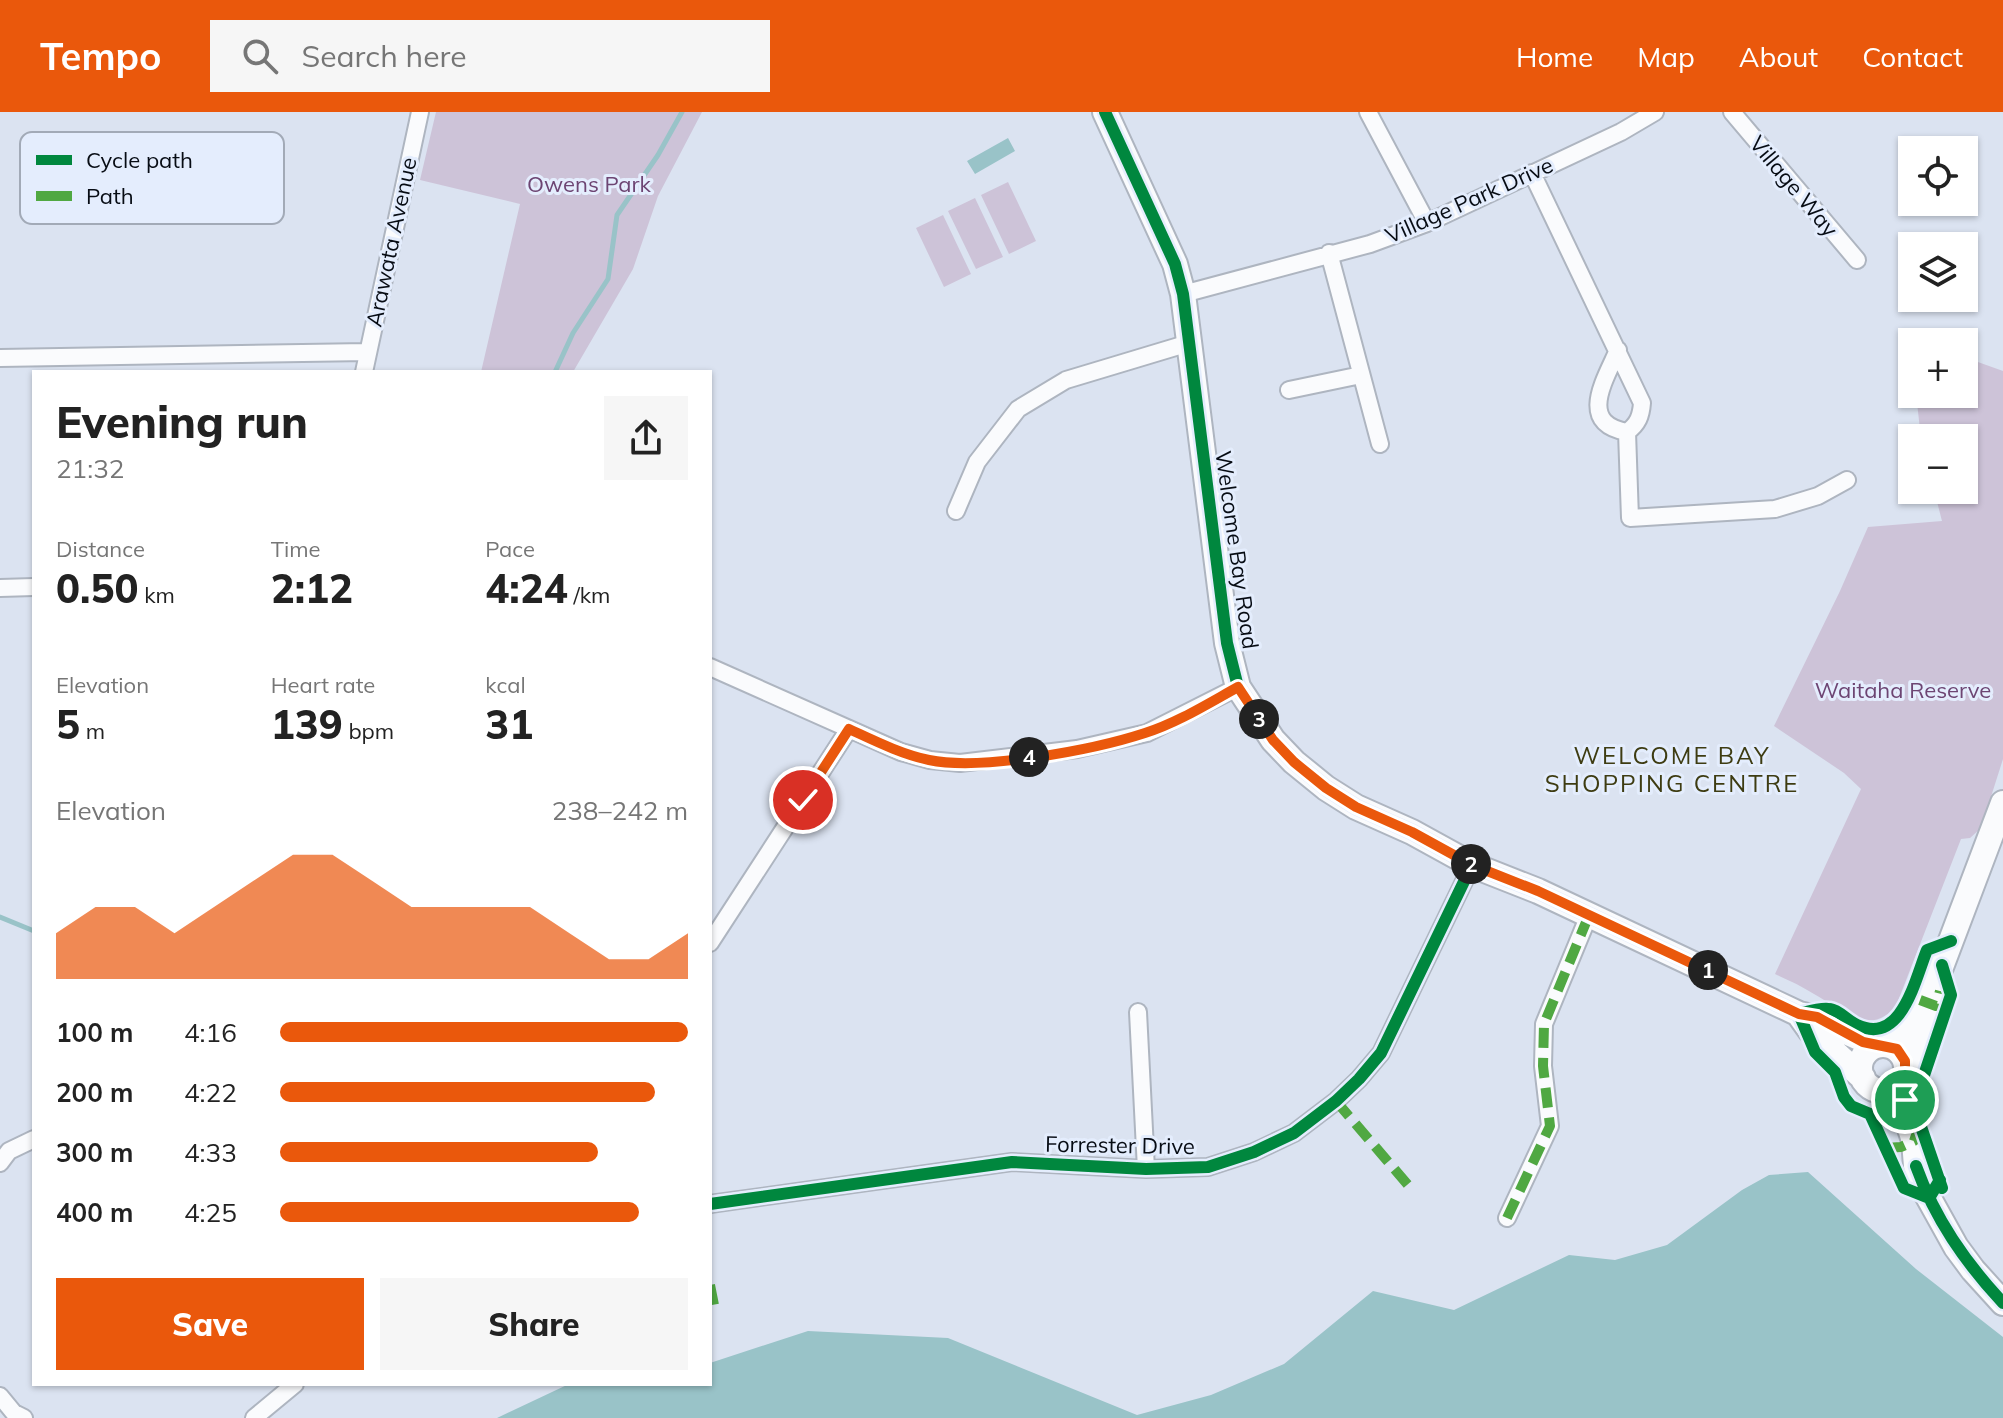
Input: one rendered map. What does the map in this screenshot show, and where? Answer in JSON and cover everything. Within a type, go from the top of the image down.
[{"type":"main road","name":"Welcome Bay Road","points":[[1105,112],[1175,264],[1183,294],[1227,643],[1238,687],[1273,740],[1326,788],[1356,807],[1412,832],[1472,865],[1589,915],[1799,1014],[1817,1017],[1863,1042],[1887,1045]]},
{"type":"main road","points":[[1887,1045],[1911,1021],[1925,988],[1938,975],[2003,803]]},
{"type":"main road","points":[[1905,1072],[1902,1055],[1887,1045],[1876,1046],[1861,1063],[1872,1084],[1896,1087],[1905,1072],[1941,995],[1938,975]]},
{"type":"main road","name":"Welcome Bay Road","points":[[1799,1014],[1810,1030],[1872,1084],[1901,1147],[1916,1166]]},
{"type":"main road","name":"Welcome Bay Road","points":[[1905,1072],[1906,1110],[1914,1141],[1916,1166],[1926,1193],[1956,1247],[2003,1303]]},
{"type":"street","name":"Arawata Avenue","points":[[364,370],[420,112]]},
{"type":"street","points":[[1368,112],[1427,223]]},
{"type":"street","name":"Village Park Drive","points":[[1183,294],[1370,244],[1427,223],[1621,132],[1655,112]]},
{"type":"street","name":"Village Way","points":[[1732,112],[1857,260]]},
{"type":"street","points":[[1532,173],[1618,350],[1642,403],[1641,416],[1627,432],[1603,423],[1598,412],[1599,399],[1618,350]]},
{"type":"street","points":[[1329,253],[1380,444]]},
{"type":"street","points":[[956,511],[977,462],[1018,409],[1066,380],[1189,343]]},
{"type":"street","points":[[0,358],[367,352]]},
{"type":"street","points":[[1289,390],[1361,375]]},
{"type":"street","points":[[1627,432],[1630,518],[1775,509],[1818,496],[1847,480]]},
{"type":"street","points":[[0,588],[32,587]]},
{"type":"street","points":[[712,668],[901,752],[930,760],[960,763],[1077,749],[1147,733],[1238,687]]},
{"type":"street","points":[[712,940],[849,729]]},
{"type":"street","name":"Forrester Drive","points":[[712,1204],[1012,1162],[1146,1169],[1208,1167],[1254,1152],[1294,1133],[1359,1079],[1381,1053],[1472,865]]},
{"type":"street","points":[[1507,1218],[1550,1126],[1543,1066],[1544,1024],[1589,915]]},
{"type":"street","points":[[1138,1012],[1146,1169]]},
{"type":"street","points":[[0,1163],[9,1151],[32,1140]]},
{"type":"street","points":[[254,1418],[293,1386]]},
{"type":"street","points":[[0,1396],[14,1413],[24,1418]]},
{"type":"green space","name":"Owens Park","points":[[436,112],[702,112],[658,196],[633,269],[574,370],[481,370],[520,204],[420,180]]},
{"type":"green space","points":[[1008,182],[1036,241],[1009,254],[981,195]]},
{"type":"green space","points":[[975,198],[1003,257],[976,269],[948,211]]},
{"type":"green space","points":[[943,215],[971,274],[944,287],[916,228]]},
{"type":"green space","name":"Waitaha Reserve","points":[[1978,362],[2003,371],[2003,759],[1981,828],[1970,838],[1961,839],[1896,1006],[1876,1020],[1865,1020],[1845,1013],[1775,974],[1861,789],[1844,773],[1774,726],[1868,527],[1942,521],[1938,504],[1978,504],[1978,424],[1919,424],[1918,408],[1978,408]]},
{"type":"shaded area","points":[[1008,138],[1015,151],[975,174],[967,161]]},
{"type":"shaded area","points":[[1808,1172],[1916,1269],[2003,1337],[2003,1418],[497,1418],[565,1386],[712,1386],[712,1362],[808,1331],[948,1338],[1137,1415],[1211,1395],[1284,1364],[1373,1291],[1454,1310],[1569,1255],[1615,1260],[1667,1245],[1742,1190],[1769,1175]]},
{"type":"waterway","points":[[556,370],[573,333],[608,279],[617,215],[658,155],[682,112]]},
{"type":"waterway","points":[[0,917],[32,930]]},
{"type":"marked path","points":[[1507,1218],[1550,1126],[1543,1066],[1544,1024],[1589,915]]},
{"type":"marked path","points":[[1920,1000],[1936,1006],[1940,991]]},
{"type":"marked path","points":[[1336,1101],[1414,1192]]},
{"type":"marked path","points":[[1885,1148],[1901,1147],[1914,1141],[1920,1123]]},
{"type":"marked path","points":[[712,1295],[715,1310]]},
{"type":"cycle path","points":[[1105,112],[1175,264],[1183,294],[1227,643],[1238,687],[1273,740],[1326,788],[1356,807],[1412,832],[1472,865],[1538,891],[1799,1014]]},
{"type":"cycle path","points":[[712,1204],[1012,1162],[1146,1169],[1208,1167],[1254,1152],[1294,1133],[1336,1101],[1381,1053],[1472,865]]},
{"type":"cycle path","points":[[1940,1180],[1929,1198],[1904,1188],[1870,1114],[1851,1106],[1844,1097],[1835,1072],[1815,1052],[1799,1014],[1830,1009],[1857,1025],[1872,1029],[1885,1026],[1896,1018],[1904,1006],[1927,950],[1951,941]]},
{"type":"cycle path","points":[[1942,965],[1951,995],[1916,1099],[1918,1118],[1942,1188]]},
{"type":"cycle path","points":[[1916,1166],[1932,1204],[1952,1239],[2003,1303]]},
{"type":"district","name":"WELCOME BAY SHOPPING CENTRE","points":[[1672,770]]},
{"type":"route","points":[[803,800],[849,729],[901,752],[930,760],[960,763],[1016,758],[1077,749],[1147,733],[1238,687],[1273,740],[1294,762],[1356,807],[1412,832],[1472,865],[1538,891],[1799,1014],[1817,1017],[1863,1042],[1897,1049],[1905,1061],[1905,1100]]}]
